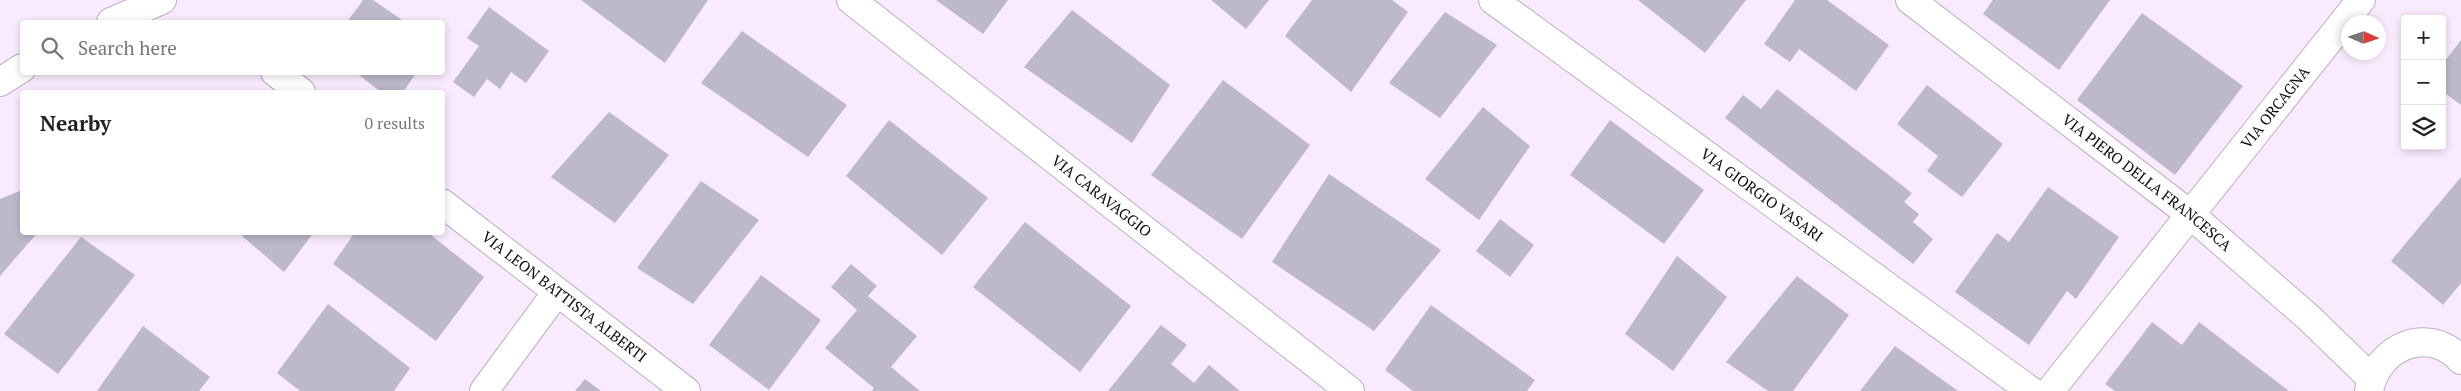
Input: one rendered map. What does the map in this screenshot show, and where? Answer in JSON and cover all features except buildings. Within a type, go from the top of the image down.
[{"type":"street","points":[[116,20],[162,0]]},
{"type":"street","name":"VIA CARAVAGGIO","points":[[851,0],[1344,389]]},
{"type":"street","name":"VIA GIORGIO VASARI","points":[[1493,0],[2031,391]]},
{"type":"street","name":"VIA ORCAGNA","points":[[2191,214],[2361,0]]},
{"type":"street","name":"VIA PIERO DELLA FRANCESCA","points":[[1923,4],[2191,214],[2308,317],[2370,385]]},
{"type":"street","points":[[0,60],[20,55]]},
{"type":"street","points":[[0,82],[20,69]]},
{"type":"street","points":[[279,75],[298,90]]},
{"type":"street","name":"VIA LEON BATTISTA ALBERTI","points":[[445,205],[686,391]]},
{"type":"street","points":[[2050,391],[2191,214]]},
{"type":"street","points":[[484,391],[557,292]]},
{"type":"street","points":[[2370,385],[2379,364],[2391,352],[2406,344],[2423,342],[2454,345]]}]
